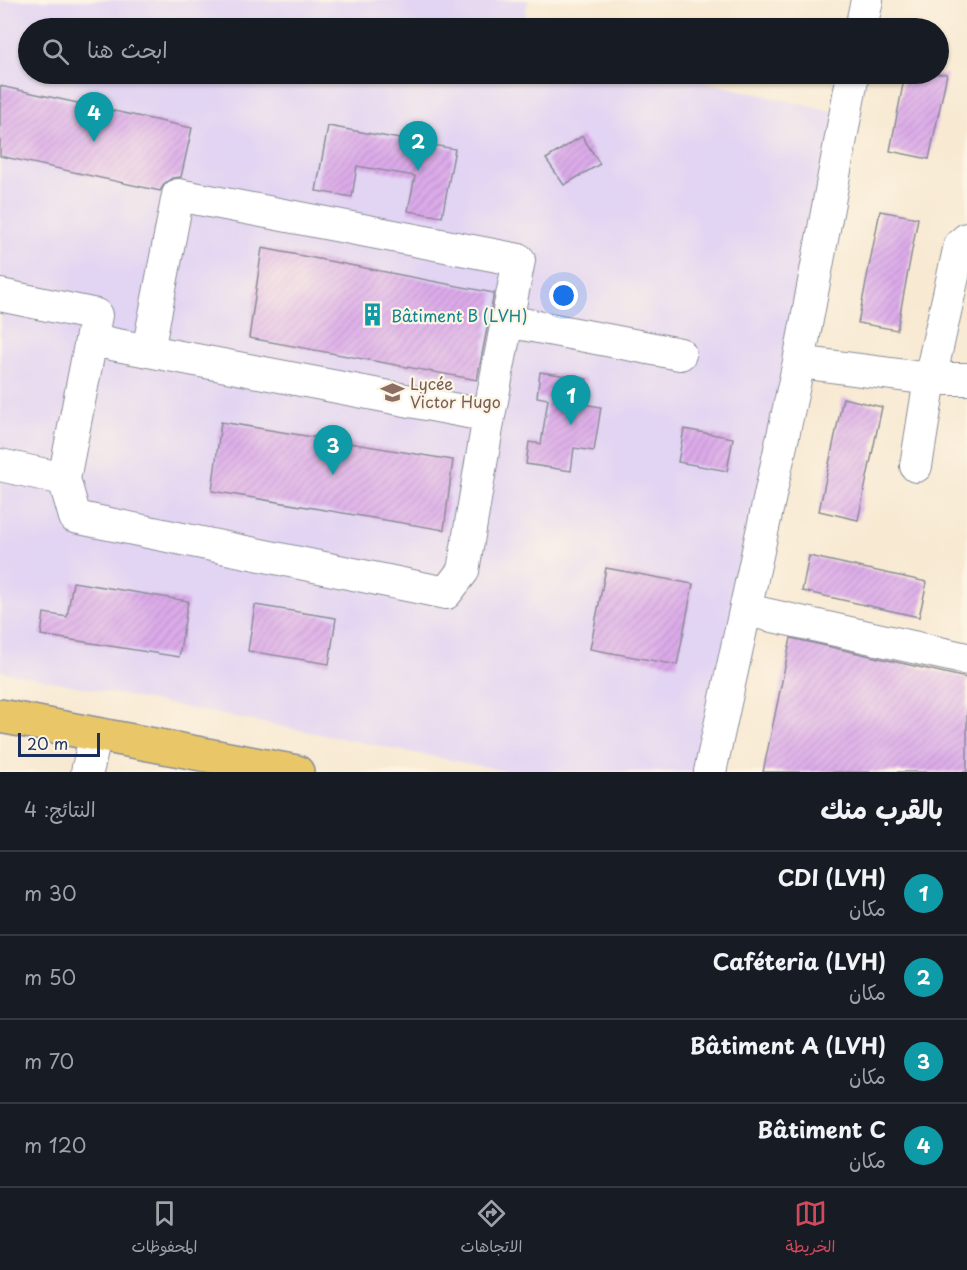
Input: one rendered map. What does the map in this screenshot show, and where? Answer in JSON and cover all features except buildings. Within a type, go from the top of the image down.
[{"type":"main road","points":[[0,716],[297,772]]},
{"type":"street","points":[[863,18],[867,0]]},
{"type":"street","points":[[710,772],[799,362],[851,84]]},
{"type":"street","points":[[0,295],[96,315],[64,479],[75,517],[446,593],[463,571],[489,416],[519,260],[178,195],[148,351]]},
{"type":"street","points":[[916,466],[930,379],[960,245],[967,238]]},
{"type":"street","points":[[507,321],[680,354]]},
{"type":"street","points":[[91,340],[489,416]]},
{"type":"street","points":[[799,362],[930,379],[967,380]]},
{"type":"street","points":[[0,465],[64,479]]},
{"type":"street","points":[[746,610],[967,658]]},
{"type":"street","points":[[87,772],[96,734]]},
{"type":"shaded area","name":"Lycée Victor Hugo","points":[[0,0],[528,0],[525,18],[18,18],[18,84],[714,84],[845,114],[701,772],[511,772],[0,671]]},
{"type":"place","name":"Bâtiment C","points":[[94,142]]},
{"type":"place","name":"Caféteria (LVH)","points":[[418,171]]},
{"type":"place","name":"Bâtiment B (LVH)","points":[[373,315]]},
{"type":"place","name":"Lycée Victor Hugo","points":[[392,392]]},
{"type":"place","name":"CDI (LVH)","points":[[571,425]]},
{"type":"place","name":"Bâtiment A (LVH)","points":[[333,475]]}]
